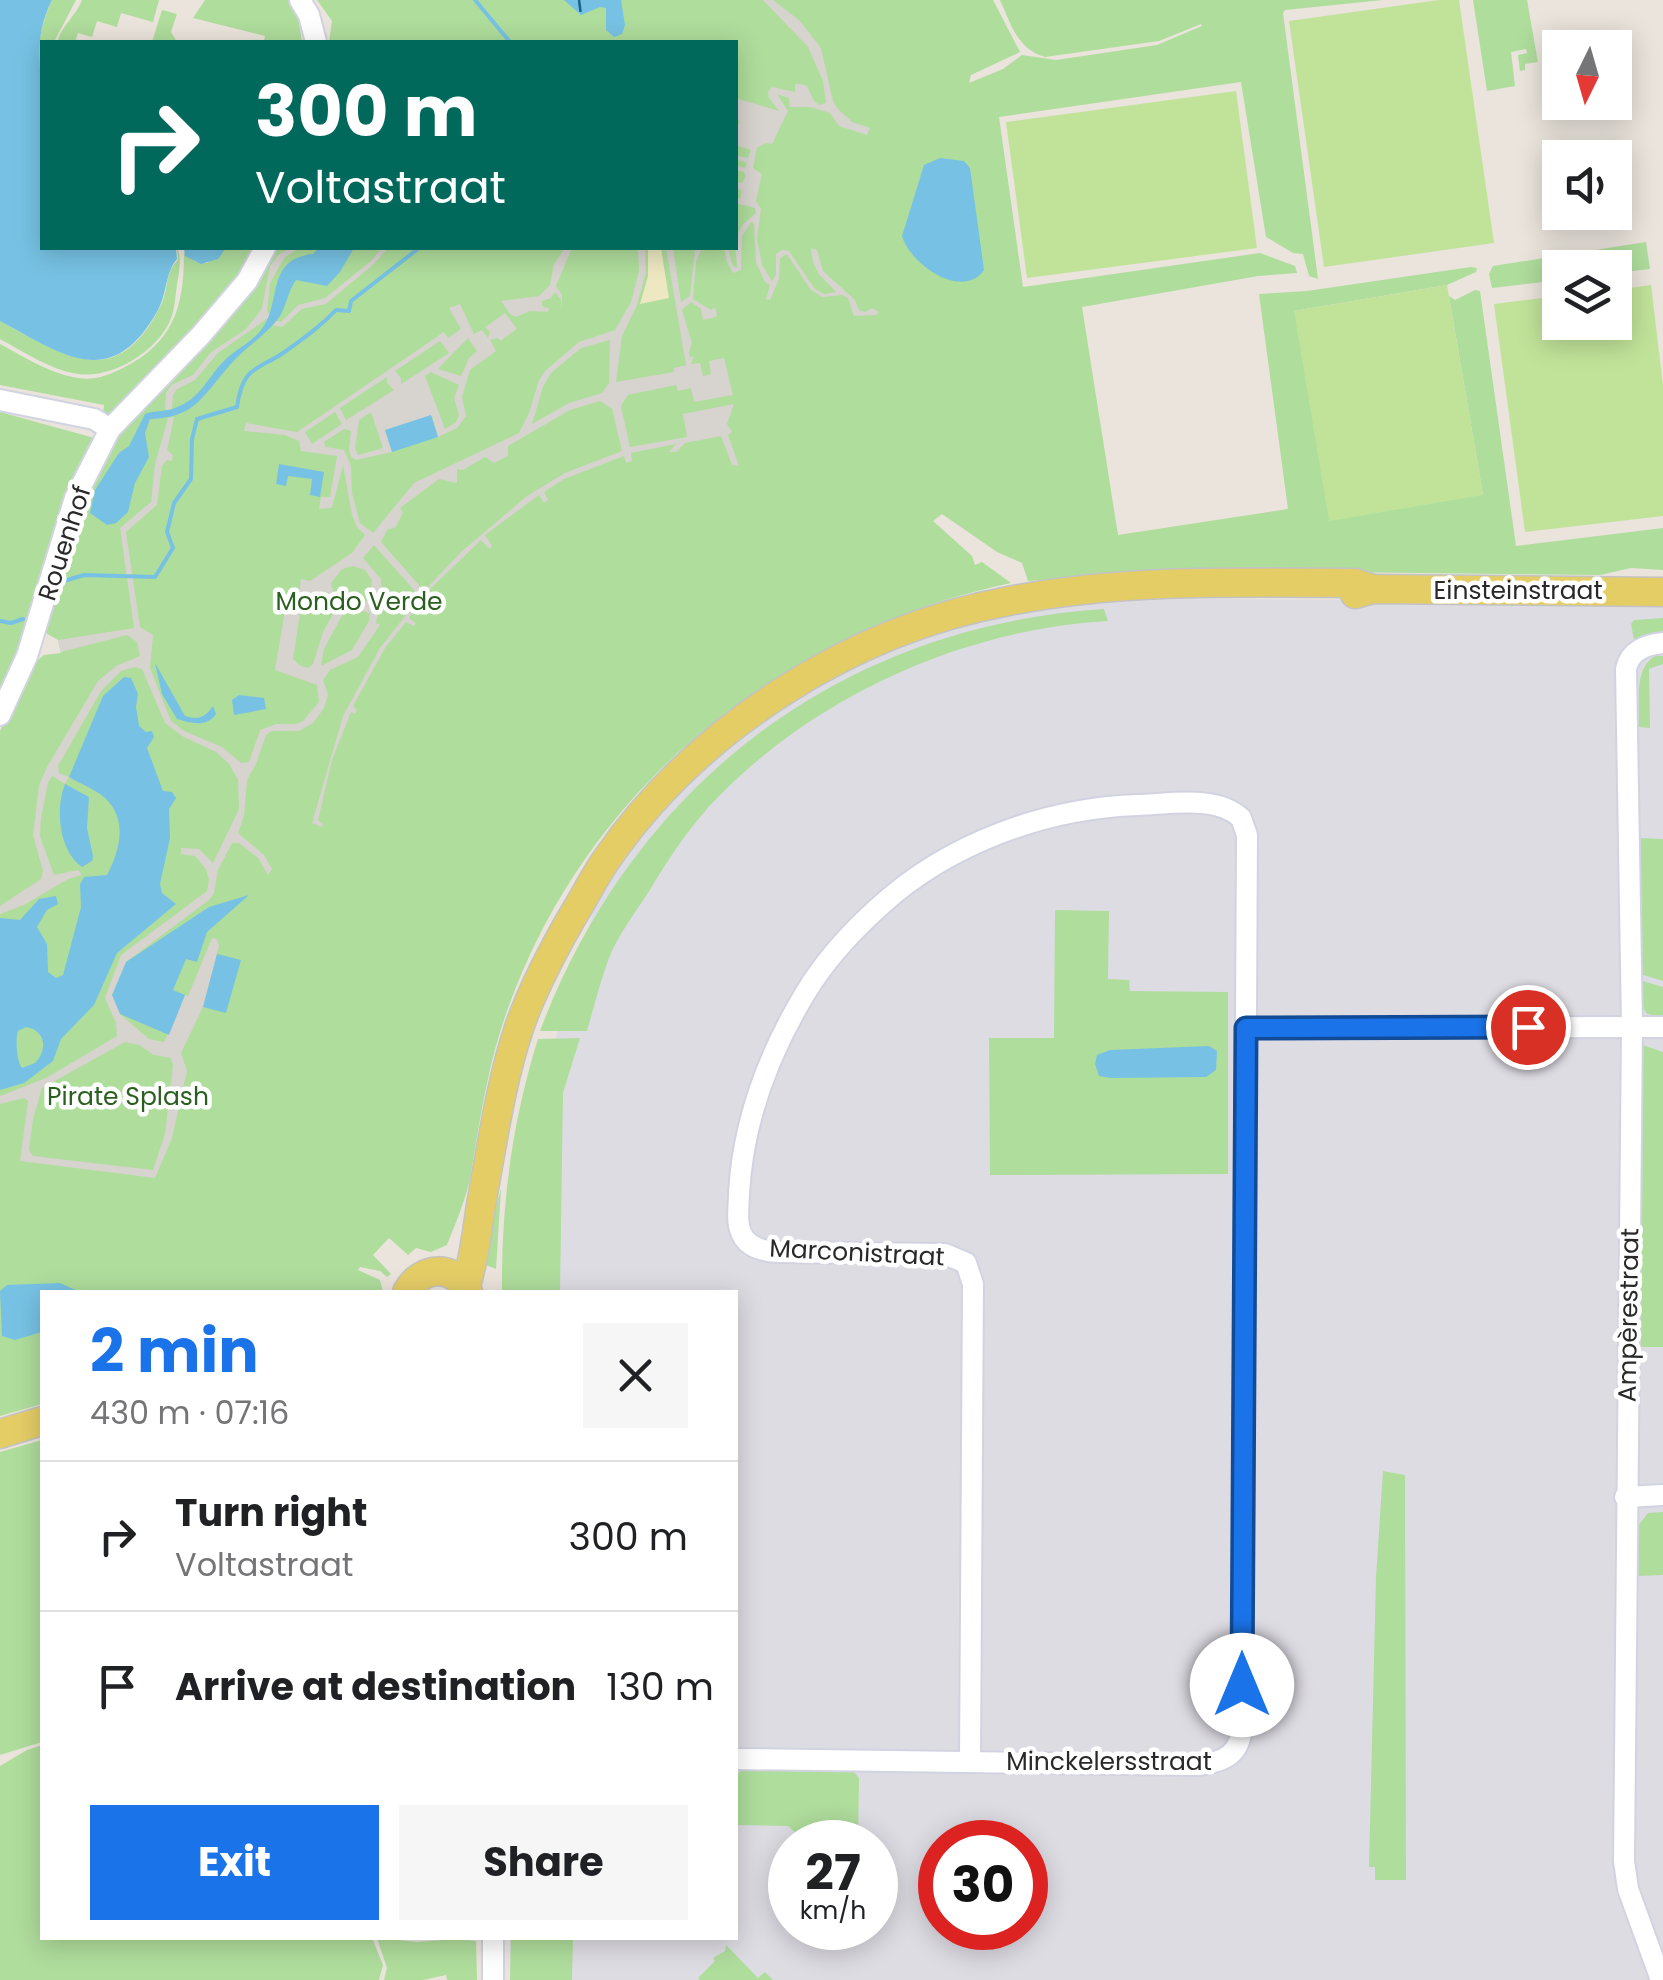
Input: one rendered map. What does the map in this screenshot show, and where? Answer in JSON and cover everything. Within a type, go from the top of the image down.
[{"type":"main road","name":"Einsteinstraat","points":[[461,1284],[478,1247],[478,1221],[502,1089],[520,1027],[547,961],[605,861],[646,809],[700,756],[786,690],[843,657],[921,624],[970,610],[1018,599],[1142,584],[1355,583],[1373,589],[1663,592]]},
{"type":"main road","points":[[409,1290],[422,1275],[441,1271],[461,1284]]},
{"type":"main road","points":[[0,1434],[40,1422]]},
{"type":"street","points":[[300,0],[315,40]]},
{"type":"street","name":"Rouenhof","points":[[0,714],[27,656],[75,498],[110,429],[214,320],[247,281],[265,250]]},
{"type":"street","points":[[0,400],[94,419],[110,429]]},
{"type":"street","name":"Ampèrestraat","points":[[1661,1980],[1628,1889],[1624,1861],[1632,1026],[1626,669],[1639,650],[1663,644]]},
{"type":"street","name":"Marconistraat","points":[[970,1762],[970,1272],[966,1263],[945,1254],[778,1252],[762,1250],[746,1240],[738,1215],[742,1161],[764,1076],[808,988],[840,945],[884,902],[927,871],[981,842],[1056,816],[1111,806],[1219,805],[1241,818],[1247,835],[1246,1028]]},
{"type":"street","points":[[1246,1028],[1663,1026]]},
{"type":"street","name":"Minckelersstraat","points":[[738,1760],[1198,1765],[1222,1762],[1238,1748],[1242,1705],[1246,1028]]},
{"type":"street","points":[[1625,1497],[1663,1495]]},
{"type":"street","points":[[492,1940],[493,1980]]},
{"type":"shaded area","points":[[763,0],[773,0],[800,21],[821,48],[838,109],[852,122],[870,128],[867,135],[839,126],[830,113],[790,107],[789,98],[777,94],[788,111],[772,144],[757,148],[753,168],[762,174],[756,201],[761,209],[757,238],[762,265],[772,281],[776,275],[776,254],[789,251],[815,289],[824,294],[836,292],[813,262],[811,248],[817,250],[823,271],[855,300],[859,310],[872,308],[879,312],[876,315],[854,316],[848,298],[822,297],[811,290],[787,254],[780,258],[779,279],[770,300],[766,299],[770,285],[756,262],[751,222],[742,236],[741,270],[733,273],[727,262],[724,250],[729,250],[737,268],[738,234],[756,213],[755,208],[738,204],[742,191],[738,182],[746,176],[738,166],[745,168],[747,163],[738,160],[738,156],[748,158],[751,150],[738,146],[738,99],[779,111],[769,98],[772,87],[795,92],[795,84],[801,84],[807,86],[819,105],[826,103],[823,81],[808,47]]},
{"type":"shaded area","points":[[296,250],[284,258],[270,283],[267,312],[271,316],[218,353],[195,380],[177,389],[172,409],[165,410],[171,385],[193,375],[211,352],[246,329],[257,315],[262,308],[270,266],[278,255]]},
{"type":"shaded area","points":[[380,250],[386,250],[326,304],[302,309],[282,327],[272,325],[281,322],[298,305],[325,298]]},
{"type":"shaded area","points":[[564,250],[571,250],[556,286],[562,295],[562,311],[555,292],[542,301],[542,306],[550,309],[547,312],[530,311],[516,317],[510,314],[501,301],[539,296],[550,285],[554,264]]},
{"type":"shaded area","points":[[638,250],[645,250],[646,272],[637,305],[622,336],[616,382],[674,372],[674,368],[686,365],[666,250],[673,250],[681,302],[690,296],[695,250],[701,250],[696,262],[693,299],[711,310],[715,307],[717,314],[703,320],[701,309],[691,302],[682,310],[692,343],[691,364],[700,363],[703,376],[711,374],[709,361],[724,358],[733,395],[694,402],[691,388],[678,391],[676,385],[628,395],[621,406],[630,447],[687,437],[683,414],[734,404],[727,424],[739,466],[732,465],[721,436],[685,443],[676,452],[669,452],[676,444],[631,453],[632,461],[626,463],[624,456],[564,479],[544,492],[548,500],[544,503],[539,495],[485,535],[492,546],[489,549],[481,540],[426,593],[435,598],[427,609],[422,600],[409,618],[416,623],[414,626],[406,622],[385,648],[353,706],[357,710],[355,714],[351,712],[332,760],[318,820],[322,827],[312,823],[343,716],[380,648],[420,597],[374,545],[363,558],[381,579],[376,623],[380,625],[358,657],[330,670],[323,680],[328,695],[313,723],[299,731],[272,731],[266,735],[247,780],[244,816],[238,833],[264,855],[272,869],[268,875],[258,858],[239,843],[232,843],[209,900],[126,962],[120,1014],[149,1039],[164,1042],[212,938],[217,939],[219,946],[203,1007],[181,1053],[187,1071],[172,1138],[155,1178],[20,1161],[28,1101],[24,1098],[0,1104],[0,1096],[46,1078],[117,1036],[105,998],[121,955],[207,891],[206,869],[195,856],[181,854],[181,848],[199,849],[213,863],[239,809],[238,780],[229,764],[216,752],[165,723],[142,669],[121,671],[101,691],[58,766],[59,773],[69,777],[65,784],[52,776],[48,783],[41,818],[40,836],[54,875],[78,870],[82,875],[0,914],[0,906],[41,879],[43,871],[33,835],[39,785],[47,767],[98,681],[116,666],[140,656],[137,642],[127,635],[61,652],[58,640],[134,628],[120,528],[151,502],[155,464],[168,418],[174,417],[167,450],[173,455],[172,461],[167,460],[162,466],[157,505],[126,532],[140,627],[153,635],[150,668],[171,721],[184,731],[222,747],[241,763],[249,762],[260,730],[303,721],[319,702],[317,685],[275,670],[288,593],[299,594],[301,579],[310,581],[352,553],[365,535],[352,515],[343,465],[331,508],[319,509],[321,497],[330,497],[337,456],[301,451],[299,441],[285,435],[244,431],[246,423],[297,432],[444,332],[448,338],[461,329],[449,308],[460,304],[474,334],[482,330],[488,338],[490,332],[485,327],[505,313],[517,329],[500,341],[490,340],[496,351],[470,370],[462,397],[466,416],[457,428],[438,437],[432,416],[386,430],[392,452],[356,460],[349,449],[351,431],[344,429],[324,442],[326,447],[344,450],[351,466],[352,493],[360,523],[373,533],[414,483],[519,433],[546,370],[579,342],[615,330],[631,302],[639,271]],"holes":[[[468,338],[477,351],[461,376],[438,369]],[[610,340],[609,383],[602,393],[569,403],[532,424],[551,373],[581,348]],[[440,341],[449,353],[401,384],[395,371]],[[431,372],[459,385],[454,398],[459,415],[445,429],[425,376]],[[387,377],[394,390],[346,420],[340,408]],[[600,401],[612,409],[622,451],[565,473],[527,496],[462,551],[424,591],[381,542],[387,530],[396,527],[403,512],[400,508],[439,479],[457,483],[457,469],[463,470],[485,457],[494,463],[508,456],[508,446],[570,410]],[[335,412],[342,424],[312,444],[305,432]],[[371,412],[383,448],[358,455],[355,449],[359,420]],[[353,566],[365,570],[372,580],[371,598],[358,608],[370,614],[352,650],[321,666],[324,649],[346,608],[335,600],[331,583],[342,569]],[[329,599],[334,612],[313,664],[308,668],[293,659],[301,607]],[[125,1042],[171,1058],[165,1134],[153,1170],[33,1156],[29,1150],[33,1119],[42,1088]]]},
{"type":"shaded area","points":[[1106,598],[1663,602],[1663,1980],[510,1980],[510,1940],[738,1940],[738,1290],[514,1290],[530,1125],[602,881],[634,837],[741,730],[851,663],[960,621]]},
{"type":"green space","points":[[52,0],[76,0],[55,40],[40,40],[40,78],[39,44],[44,22]]},
{"type":"green space","points":[[82,0],[159,0],[153,22],[121,13],[117,27],[97,21],[92,37],[78,33],[76,40],[58,40]]},
{"type":"green space","points":[[205,0],[289,0],[298,17],[302,40],[264,40],[265,36],[193,18]]},
{"type":"green space","name":"Mondo Verde","points":[[317,0],[993,0],[1020,52],[971,75],[969,83],[1003,69],[1022,55],[1056,60],[1157,45],[1202,26],[1159,41],[1045,57],[1021,42],[1000,0],[1383,0],[1283,13],[1318,279],[1309,276],[1303,254],[1293,253],[1266,237],[1241,82],[999,117],[1023,287],[1260,253],[1295,266],[1297,273],[1258,276],[1082,307],[1118,535],[1288,509],[1259,294],[1307,291],[1471,267],[1477,268],[1476,272],[1447,285],[1294,311],[1483,495],[1449,296],[1455,300],[1480,291],[1516,546],[1663,528],[1663,570],[1631,568],[1600,575],[1162,570],[1028,581],[1022,563],[997,552],[942,514],[933,521],[972,556],[975,565],[982,562],[1011,583],[924,607],[842,641],[765,685],[694,738],[632,800],[578,870],[533,947],[500,1032],[469,1182],[447,1245],[431,1252],[416,1248],[408,1255],[389,1238],[373,1255],[391,1274],[387,1277],[380,1271],[360,1267],[358,1270],[380,1280],[382,1290],[40,1290],[40,1405],[0,1416],[0,731],[33,664],[44,655],[61,653],[58,640],[46,633],[46,614],[82,502],[117,432],[268,250],[738,250],[738,40],[329,40],[332,21]]},
{"type":"green space","points":[[1459,0],[1494,243],[1324,267],[1289,21]]},
{"type":"green space","points":[[1473,0],[1527,0],[1538,62],[1525,64],[1525,70],[1520,71],[1518,55],[1527,53],[1526,49],[1511,52],[1515,86],[1487,91]]},
{"type":"green space","points":[[162,10],[177,14],[171,32],[176,40],[153,40]]},
{"type":"green space","points":[[1236,91],[1257,248],[1027,278],[1006,122]]},
{"type":"green space","points":[[1646,242],[1650,269],[1632,271],[1632,250],[1595,250]]},
{"type":"green space","points":[[177,250],[180,265],[171,318],[154,344],[118,368],[91,374],[68,372],[0,339],[0,321],[69,355],[89,360],[109,358],[127,349],[145,331],[162,303],[169,274],[178,260]]},
{"type":"green space","points":[[223,250],[260,250],[253,264],[116,414],[103,415],[104,405],[0,385],[0,344],[48,369],[84,379],[107,375],[140,358],[154,347],[172,322],[182,291],[184,253],[196,262],[207,263]]},
{"type":"green space","points":[[1542,258],[1542,282],[1492,288],[1489,274],[1493,266]]},
{"type":"green space","points":[[1447,285],[1483,495],[1329,521],[1294,311]]},
{"type":"green space","points":[[1651,285],[1663,385],[1663,516],[1525,532],[1494,304],[1542,298],[1542,340],[1632,340],[1632,288]]},
{"type":"green space","points":[[0,412],[98,439],[0,699]]},
{"type":"green space","points":[[1104,609],[1108,621],[1002,637],[949,653],[850,697],[803,726],[720,795],[681,842],[613,949],[587,1031],[540,1031],[580,943],[630,864],[690,794],[758,734],[834,685],[918,648],[1008,622]]},
{"type":"green space","points":[[1663,618],[1663,634],[1634,640],[1634,620]]},
{"type":"green space","points":[[1655,656],[1663,656],[1663,664],[1649,669],[1650,728],[1639,727],[1643,669]]},
{"type":"green space","points":[[1638,838],[1663,839],[1663,981],[1640,974]]},
{"type":"green space","points":[[1055,910],[1109,911],[1108,979],[1129,980],[1130,991],[1228,992],[1228,1174],[990,1175],[989,1038],[1054,1038]]},
{"type":"green space","points":[[1639,980],[1663,987],[1663,1017],[1647,1014],[1642,1006]]},
{"type":"green space","points":[[580,1038],[563,1093],[560,1290],[502,1290],[510,1164],[521,1101],[538,1039]]},
{"type":"green space","points":[[1640,1044],[1663,1052],[1663,1347],[1639,1347]]},
{"type":"green space","points":[[501,1189],[496,1269],[480,1263]]},
{"type":"green space","points":[[40,1441],[40,1743],[0,1755],[0,1452]]},
{"type":"green space","points":[[1383,1471],[1405,1475],[1406,1880],[1375,1880],[1375,1867],[1369,1867],[1376,1577]]},
{"type":"green space","points":[[1663,1512],[1663,1575],[1638,1576],[1637,1527],[1648,1513]]},
{"type":"green space","points":[[40,1746],[40,1940],[373,1940],[383,1965],[379,1980],[0,1980],[0,1766]]},
{"type":"green space","points":[[742,1770],[854,1772],[859,1778],[858,1820],[768,1820],[768,1826],[738,1825],[738,1773]]},
{"type":"green space","points":[[378,1940],[476,1941],[477,1980],[447,1980],[446,1975],[423,1980],[384,1980],[387,1968]]},
{"type":"green space","points":[[511,1940],[573,1940],[572,1980],[510,1980]]},
{"type":"green space","points":[[726,1945],[758,1978],[765,1972],[773,1980],[700,1980]]},
{"type":"sand","points":[[648,250],[661,250],[669,298],[640,304],[648,276]]},
{"type":"water","points":[[0,0],[52,0],[40,40],[40,250],[176,250],[177,259],[158,310],[141,336],[123,352],[104,359],[66,354],[0,321]]},
{"type":"water","points":[[564,0],[621,0],[625,25],[622,34],[614,37],[606,30],[606,8],[581,15]]},
{"type":"water","points":[[940,158],[964,161],[970,168],[984,270],[963,282],[950,280],[926,267],[902,236],[924,165]]},
{"type":"water","points":[[184,250],[225,250],[218,259],[201,264],[185,256]]},
{"type":"water","points":[[316,250],[353,250],[327,286],[296,280],[274,323],[197,403],[178,414],[150,419],[145,433],[149,457],[135,483],[128,512],[116,523],[107,525],[90,513],[95,490],[119,453],[129,446],[145,414],[175,408],[198,393],[225,360],[261,330],[287,264]]},
{"type":"water","points":[[431,415],[438,437],[392,452],[385,430]]},
{"type":"water","points":[[279,464],[324,472],[320,497],[310,495],[312,479],[288,476],[286,486],[276,484]]},
{"type":"water","points":[[155,663],[185,716],[201,717],[213,706],[216,714],[203,723],[177,719],[162,694]]},
{"type":"water","points":[[124,677],[131,678],[138,694],[139,726],[146,732],[152,731],[154,737],[147,748],[163,791],[172,792],[176,798],[169,809],[170,838],[160,884],[162,893],[176,904],[117,953],[94,1005],[61,1039],[53,1061],[24,1083],[0,1090],[0,918],[20,920],[39,899],[56,896],[58,904],[47,910],[37,927],[47,944],[48,972],[56,978],[63,975],[81,907],[80,884],[84,877],[107,875],[118,846],[119,825],[112,806],[69,777],[103,696]],"holes":[[[33,1029],[43,1041],[42,1052],[35,1063],[22,1068],[17,1051],[18,1031]]]},
{"type":"water","points":[[239,695],[264,698],[266,709],[234,715],[232,700]]},
{"type":"water","points":[[65,784],[89,797],[87,828],[93,856],[82,867],[68,851],[61,829],[60,805]]},
{"type":"water","points":[[249,895],[207,932],[197,962],[186,959],[173,990],[185,995],[169,1035],[120,1014],[112,995],[126,962],[209,907]]},
{"type":"water","points":[[217,954],[241,960],[226,1013],[203,1007]]},
{"type":"water","points":[[1209,1046],[1217,1051],[1216,1070],[1206,1077],[1111,1078],[1099,1076],[1095,1064],[1097,1055],[1110,1050]]},
{"type":"water","points":[[60,1283],[76,1290],[40,1290],[40,1333],[15,1340],[2,1336],[0,1291],[7,1285]]},
{"type":"waterway","points":[[475,0],[508,40]]},
{"type":"waterway","points":[[64,581],[84,575],[155,577],[173,548],[167,532],[174,503],[191,479],[197,419],[237,407],[243,383],[253,370],[299,341],[336,310],[349,311],[351,301],[416,250]]},
{"type":"waterway","points":[[0,621],[23,619]]},
{"type":"ferry route","points":[[579,0],[581,15]]},
{"type":"route","points":[[1242,1685],[1246,1028],[1528,1027]]},
{"type":"park label","name":"Pirate Splash","points":[[128,1096]]}]
